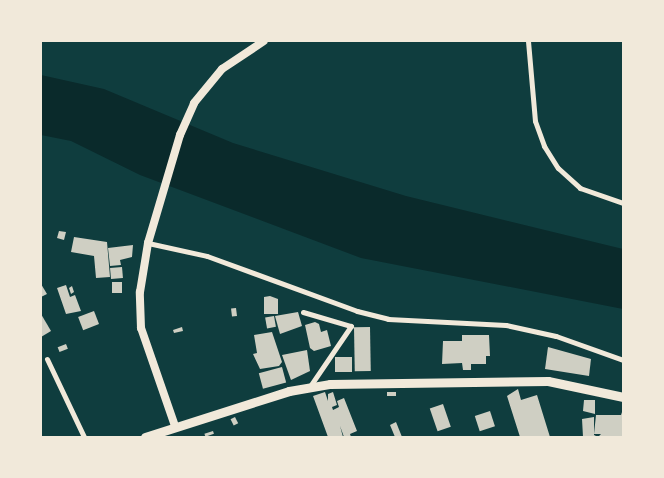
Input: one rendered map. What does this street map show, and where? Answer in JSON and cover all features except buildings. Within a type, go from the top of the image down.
[{"type":"main road","points":[[145,437],[175,426],[310,386],[548,381],[623,397]]},
{"type":"street","points":[[175,426],[142,328],[140,292],[148,244],[180,135],[194,103],[222,68],[264,41]]},
{"type":"street","points":[[528,41],[536,121],[544,146],[558,168],[580,188],[623,203]]},
{"type":"street","points":[[148,244],[207,256],[357,312],[388,318],[506,325],[556,336],[623,360]]},
{"type":"street","points":[[303,312],[351,326],[310,386]]},
{"type":"street","points":[[47,359],[84,437]]},
{"type":"water","points":[[41,75],[104,89],[233,143],[406,196],[623,249],[623,309],[361,258],[140,175],[71,141],[41,135]]}]
